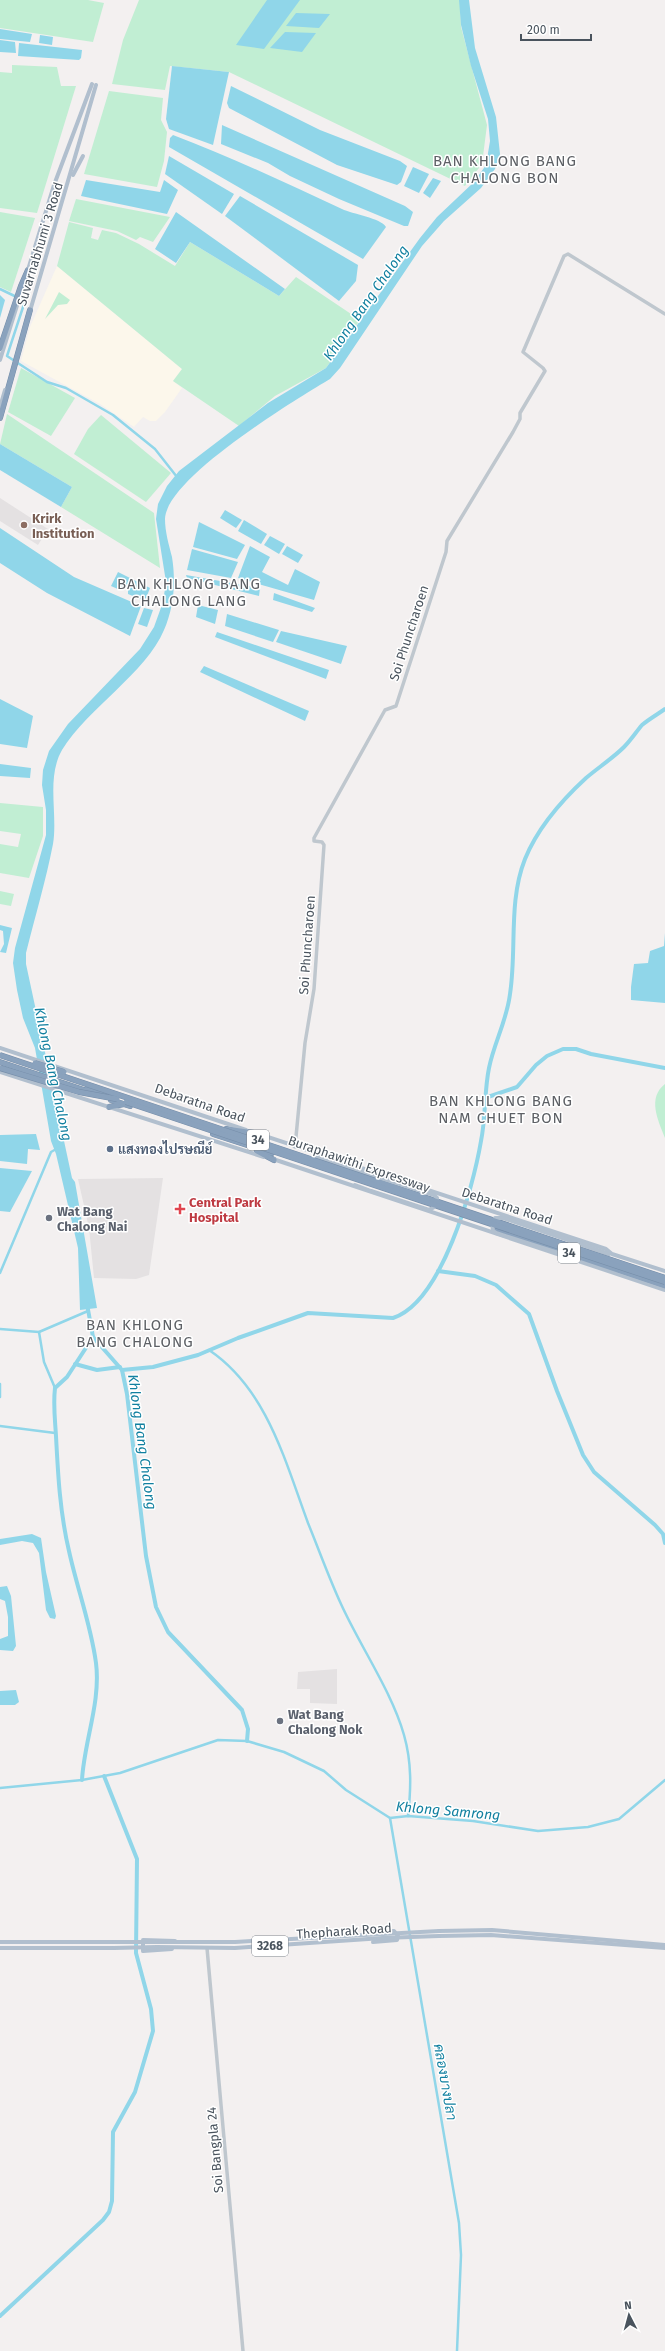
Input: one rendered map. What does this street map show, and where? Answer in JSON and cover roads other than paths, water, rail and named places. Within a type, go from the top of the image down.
[{"type":"highway","points":[[0,348],[7,324],[17,302],[28,270]]},
{"type":"highway","points":[[0,418],[30,310]]},
{"type":"highway","points":[[0,1053],[66,1073],[118,1097]]},
{"type":"highway","name":"Debaratna Road","points":[[0,1053],[225,1129],[478,1211],[665,1277]]},
{"type":"highway","name":"Debaratna Road","points":[[0,1061],[34,1074],[665,1286]]},
{"type":"highway","name":"Buraphawithi Expressway","points":[[0,1061],[118,1097],[665,1277]]},
{"type":"highway","points":[[0,1068],[79,1092],[118,1097]]},
{"type":"highway","name":"Buraphawithi Expressway","points":[[118,1097],[665,1282]]},
{"type":"highway","points":[[109,1107],[125,1104]]},
{"type":"highway","points":[[225,1129],[254,1133]]},
{"type":"highway","points":[[242,1144],[274,1160]]},
{"type":"main road","name":"Suvarnabhumi 3 Road","points":[[28,270],[54,185],[94,85],[70,180],[30,310]]},
{"type":"main road","points":[[70,180],[83,156]]},
{"type":"main road","name":"Suvarnabhumi 3 Road","points":[[0,360],[17,302]]},
{"type":"main road","points":[[0,407],[14,366]]},
{"type":"main road","name":"Debaratna Road","points":[[0,1048],[427,1190],[456,1204]]},
{"type":"main road","name":"34","points":[[0,1072],[290,1165],[665,1290]]},
{"type":"main road","points":[[288,1145],[377,1177],[434,1195],[437,1198],[436,1206],[429,1210],[290,1165]]},
{"type":"main road","name":"Debaratna Road","points":[[478,1211],[606,1249],[612,1254],[665,1271]]},
{"type":"main road","points":[[612,1254],[503,1218],[495,1218],[492,1223],[493,1231],[496,1233],[571,1257],[653,1286]]},
{"type":"main road","points":[[441,1932],[425,1930],[425,1937],[447,1935]]},
{"type":"main road","points":[[391,1931],[397,1933],[398,1936],[397,1940],[367,1942],[361,1938],[367,1933],[391,1931]]},
{"type":"main road","name":"Thepharak Road","points":[[0,1948],[235,1948],[441,1932],[498,1931],[665,1945]]},
{"type":"main road","name":"Thepharak Road","points":[[441,1932],[447,1935],[491,1935],[665,1948]]},
{"type":"main road","name":"Thepharak Road","points":[[0,1942],[178,1942],[361,1938]]},
{"type":"main road","points":[[176,1948],[168,1950],[144,1951],[143,1940],[168,1939],[178,1942]]},
{"type":"street","name":"Soi Phuncharoen","points":[[295,1146],[319,929],[324,845],[322,842],[314,841],[314,838],[385,710],[396,706],[446,552],[447,541],[509,439],[520,419],[520,413],[545,371],[544,368],[523,352],[564,256],[568,254],[665,314]]},
{"type":"street","name":"Soi Bangpla 24","points":[[207,1948],[243,2351]]},
{"type":"water","points":[[267,0],[300,0],[264,49],[236,45]]},
{"type":"water","points":[[459,0],[469,0],[475,48],[496,117],[500,154],[495,169],[481,188],[444,221],[422,246],[340,368],[330,379],[263,422],[208,462],[186,483],[171,502],[165,519],[166,534],[172,557],[174,585],[170,612],[164,630],[156,646],[144,661],[131,676],[86,720],[62,750],[57,761],[53,784],[53,844],[26,953],[26,964],[72,1178],[75,1182],[97,1308],[80,1310],[78,1248],[56,1154],[51,1141],[35,1048],[23,1018],[13,963],[15,948],[46,835],[46,810],[42,785],[43,770],[49,751],[68,724],[140,649],[154,627],[163,602],[166,582],[156,519],[158,504],[167,486],[179,471],[268,403],[326,368],[420,238],[437,217],[474,182],[486,165],[490,141],[488,119],[471,66],[461,25]]},
{"type":"water","points":[[296,13],[330,14],[319,28],[286,26]]},
{"type":"water","points":[[0,29],[32,34],[30,42],[0,39]]},
{"type":"water","points":[[285,32],[316,33],[302,52],[270,48]]},
{"type":"water","points":[[40,35],[53,37],[52,45],[39,43]]},
{"type":"water","points":[[0,40],[15,42],[16,53],[0,52]]},
{"type":"water","points":[[19,43],[82,50],[81,58],[79,60],[18,56]]},
{"type":"water","points":[[172,66],[229,72],[213,145],[169,129],[166,119]]},
{"type":"water","points":[[231,86],[320,130],[400,161],[407,166],[401,182],[397,185],[337,165],[229,108],[227,103]]},
{"type":"water","points":[[222,125],[405,206],[413,212],[408,226],[404,226],[339,199],[290,176],[268,163],[221,144]]},
{"type":"water","points":[[173,135],[237,161],[342,209],[378,221],[386,227],[363,259],[169,147],[170,138]]},
{"type":"water","points":[[169,156],[234,194],[222,214],[165,174]]},
{"type":"water","points":[[413,167],[429,174],[419,193],[404,186]]},
{"type":"water","points":[[433,178],[441,181],[430,198],[423,193]]},
{"type":"water","points":[[86,180],[160,192],[164,180],[178,190],[167,214],[81,196]]},
{"type":"water","points":[[240,196],[358,265],[356,281],[339,301],[225,216]]},
{"type":"water","points":[[176,212],[285,289],[279,296],[190,242],[176,263],[155,249]]},
{"type":"water","points":[[0,295],[5,300],[0,318]]},
{"type":"water","points":[[0,444],[72,487],[61,507],[0,470]]},
{"type":"water","points":[[225,510],[242,520],[236,528],[220,518]]},
{"type":"water","points":[[244,520],[267,534],[261,544],[238,531]]},
{"type":"water","points":[[199,522],[245,545],[237,559],[193,547]]},
{"type":"water","points":[[0,528],[74,577],[141,606],[130,636],[47,593],[0,563]]},
{"type":"water","points":[[270,536],[285,544],[279,554],[264,545]]},
{"type":"water","points":[[250,546],[270,557],[262,572],[288,585],[295,569],[320,582],[314,600],[238,578]]},
{"type":"water","points":[[287,546],[303,555],[298,563],[282,554]]},
{"type":"water","points":[[192,549],[238,562],[231,578],[187,570]]},
{"type":"water","points":[[118,572],[150,588],[145,601],[128,594],[128,588],[122,586],[120,590],[111,586]]},
{"type":"water","points":[[186,575],[260,588],[259,596],[187,578]]},
{"type":"water","points":[[274,593],[315,608],[312,612],[273,600]]},
{"type":"water","points":[[198,605],[218,610],[215,624],[196,617]]},
{"type":"water","points":[[144,608],[153,610],[147,627],[138,624]]},
{"type":"water","points":[[227,614],[279,630],[273,642],[225,626]]},
{"type":"water","points":[[281,631],[347,646],[341,664],[276,642]]},
{"type":"water","points":[[217,632],[329,670],[326,679],[215,637]]},
{"type":"water","points":[[204,666],[309,711],[305,721],[200,672]]},
{"type":"water","points":[[0,699],[33,716],[27,748],[0,744]]},
{"type":"water","points":[[0,764],[31,768],[30,778],[0,776]]},
{"type":"water","points":[[0,925],[12,928],[6,953],[0,952],[4,944],[3,931],[0,930]]},
{"type":"water","points":[[665,933],[665,1003],[631,1000],[634,964],[648,963],[650,951],[664,946]]},
{"type":"water","points":[[36,1134],[40,1150],[28,1149],[27,1164],[0,1161],[0,1135]]},
{"type":"water","points":[[0,1168],[32,1171],[10,1212],[0,1211]]},
{"type":"water","points":[[32,1534],[41,1538],[46,1572],[56,1616],[55,1619],[50,1618],[46,1610],[39,1553],[33,1543],[22,1541],[0,1545],[0,1539]]},
{"type":"water","points":[[7,1586],[11,1596],[16,1646],[13,1651],[0,1650],[0,1639],[8,1636],[8,1617],[5,1601],[0,1599],[0,1587]]},
{"type":"water","points":[[16,1690],[19,1702],[15,1705],[0,1705],[0,1691]]},
{"type":"waterway","points":[[0,289],[25,301],[7,356],[47,382],[66,388],[113,415],[155,449],[177,477]]},
{"type":"waterway","points":[[122,1370],[153,1367],[198,1355],[238,1338],[308,1313],[393,1318],[411,1308],[426,1290],[440,1267],[452,1241],[463,1213],[477,1161],[483,1132],[486,1086],[489,1068],[506,1013],[510,994],[516,892],[525,859],[536,836],[559,805],[586,778],[624,747],[642,725],[665,709]]},
{"type":"waterway","points":[[485,1098],[517,1087],[536,1065],[547,1056],[563,1049],[576,1049],[591,1054],[665,1068]]},
{"type":"waterway","points":[[0,1273],[51,1152],[58,1148]]},
{"type":"waterway","points":[[438,1271],[475,1276],[496,1285],[529,1314],[557,1391],[583,1455],[594,1472],[655,1525],[663,1534],[665,1543]]},
{"type":"waterway","name":"Khlong Bang Chalong","points":[[87,1304],[93,1337],[122,1370],[127,1394],[146,1556],[156,1607],[168,1632],[242,1710],[248,1729],[247,1741]]},
{"type":"waterway","points":[[0,1329],[39,1332],[88,1311]]},
{"type":"waterway","points":[[39,1332],[44,1362],[55,1388]]},
{"type":"waterway","points":[[82,1780],[83,1766],[96,1692],[96,1663],[91,1635],[72,1565],[63,1522],[54,1400],[55,1388],[67,1377],[93,1337]]},
{"type":"waterway","points":[[209,1350],[229,1366],[246,1385],[272,1428],[328,1574],[349,1620],[392,1702],[407,1745],[410,1766],[408,1816]]},
{"type":"waterway","points":[[75,1364],[97,1370],[120,1367]]},
{"type":"waterway","points":[[0,1384],[0,1397]]},
{"type":"waterway","points":[[0,1426],[55,1433]]},
{"type":"waterway","name":"Khlong Samrong","points":[[0,1788],[82,1780],[120,1773],[218,1740],[247,1741],[284,1752],[324,1771],[346,1790],[390,1818],[408,1816],[473,1821],[538,1831],[588,1827],[619,1819],[665,1780]]},
{"type":"waterway","points":[[0,2316],[103,2220],[109,2212],[112,2201],[113,2132],[135,2092],[153,2031],[151,2009],[136,1953],[137,1859],[104,1776]]},
{"type":"waterway","name":"คลองบางปลา","points":[[390,1818],[459,2223],[461,2255],[457,2351]]},
{"type":"place","name":"Krirk Institution","points":[[24,525]]},
{"type":"place","name":"แสงทองไปรษณีย์","points":[[110,1149]]},
{"type":"place","name":"Central Park Hospital","points":[[180,1209]]},
{"type":"place","name":"Wat Bang Chalong Nai","points":[[49,1218]]},
{"type":"place","name":"Wat Bang Chalong Nok","points":[[280,1721]]},
{"type":"district","name":"BAN KHLONG BANG CHALONG BON","points":[[505,170]]},
{"type":"district","name":"BAN KHLONG BANG CHALONG LANG","points":[[189,592]]},
{"type":"district","name":"BAN KHLONG BANG NAM CHUET BON","points":[[501,1110]]},
{"type":"district","name":"BAN KHLONG BANG CHALONG","points":[[135,1334]]}]
